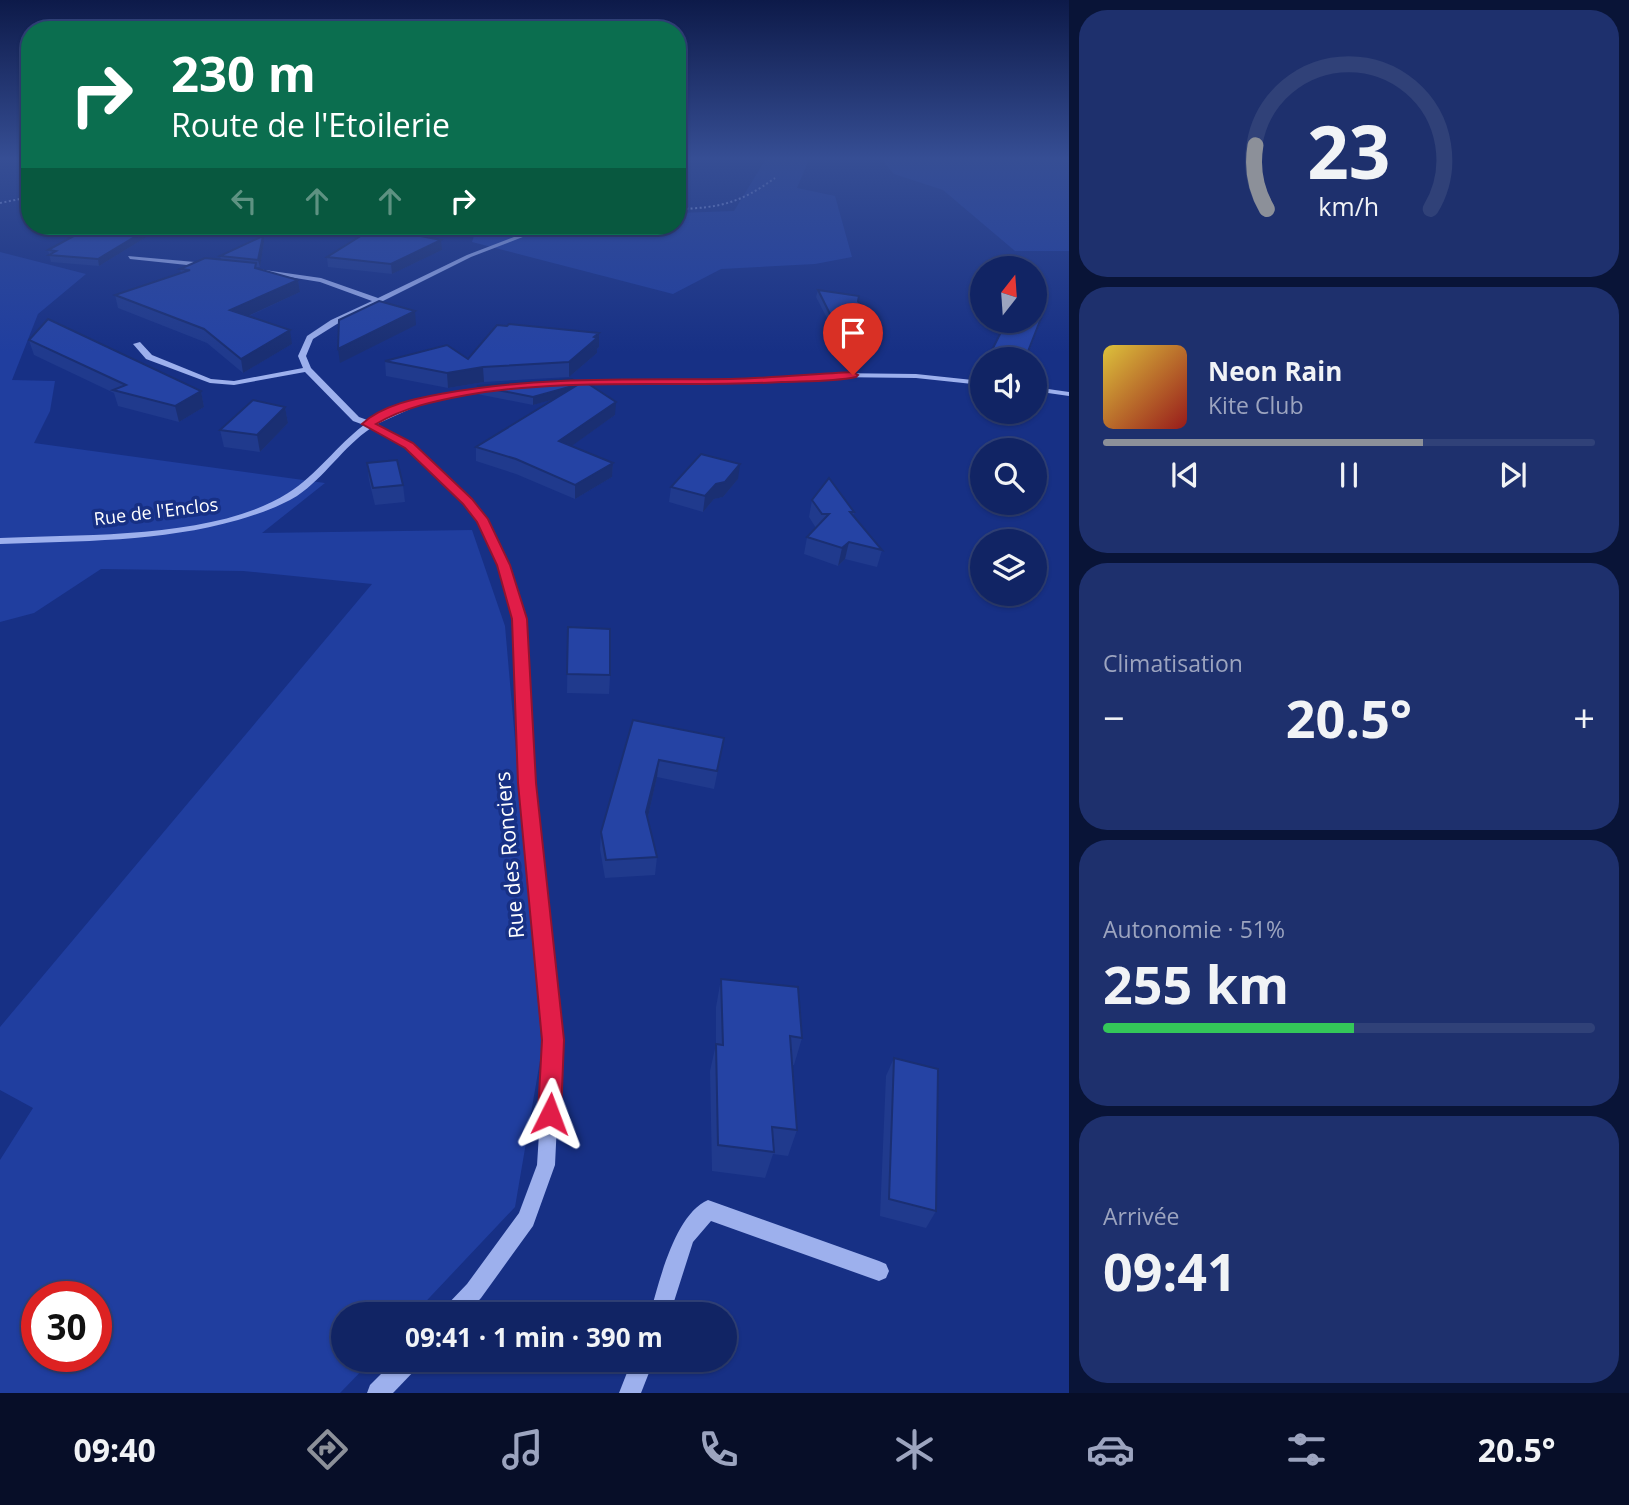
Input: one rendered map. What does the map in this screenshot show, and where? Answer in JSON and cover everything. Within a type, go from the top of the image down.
[{"type":"street","points":[[136,344],[149,357],[210,381],[234,383],[307,369],[302,356],[310,338],[334,322],[469,256],[524,235]]},
{"type":"street","points":[[130,257],[213,265]]},
{"type":"street","points":[[237,268],[321,280],[377,300]]},
{"type":"street","name":"Rue des Ronciers","points":[[307,369],[356,419],[409,445],[468,502],[483,522],[503,565],[519,619],[527,783],[553,1040],[546,1165],[526,1219],[463,1302]]},
{"type":"street","points":[[548,383],[731,382],[832,375],[916,376],[970,382]]},
{"type":"street","name":"Rue de l'Enclos","points":[[0,541],[196,527],[247,515],[285,499],[312,480],[368,424],[387,412],[421,401],[500,386]]},
{"type":"street","points":[[1047,391],[1069,394]]},
{"type":"street","points":[[664,1302],[685,1236],[708,1210],[879,1271]]},
{"type":"street","points":[[378,1393],[398,1372]]},
{"type":"street","points":[[630,1393],[638,1372]]},
{"type":"shaded area","points":[[686,222],[842,222],[852,257],[815,264],[721,269],[673,294],[472,242],[474,235],[686,235]]},
{"type":"shaded area","points":[[981,222],[1069,222],[1069,251],[1015,251]]},
{"type":"shaded area","points":[[0,252],[86,274],[38,314],[12,380],[55,381],[50,411],[34,443],[325,483],[262,533],[472,530],[505,626],[542,1049],[515,1207],[425,1302],[331,1302],[331,1372],[360,1372],[340,1393],[0,1393],[0,1160],[33,1108],[0,1090],[0,1027],[372,584],[243,571],[101,569],[34,613],[0,622]]},
{"type":"building","points":[[76,235],[138,235],[98,259],[49,255],[56,251],[48,250]]},
{"type":"building","points":[[362,235],[416,235],[441,240],[391,264],[327,257]]},
{"type":"building","points":[[263,236],[258,260],[220,256]]},
{"type":"building","points":[[205,258],[256,263],[255,268],[298,280],[230,310],[290,330],[241,359],[204,329],[115,295],[190,270],[180,269]]},
{"type":"building","points":[[818,290],[859,296],[858,301],[874,328],[842,328],[839,332]]},
{"type":"building","points":[[379,301],[415,311],[338,349],[339,320]]},
{"type":"building","points":[[48,319],[201,391],[175,406],[113,390],[126,385],[29,340]]},
{"type":"building","points":[[497,325],[599,333],[594,337],[597,338],[569,362],[483,367],[447,373],[385,361],[447,345],[468,359]]},
{"type":"building","points":[[1000,333],[1035,333],[1030,347],[994,347]]},
{"type":"building","points":[[572,379],[580,384],[533,397],[477,386]]},
{"type":"building","points":[[584,381],[616,402],[559,441],[613,463],[575,485],[516,459],[476,447]]},
{"type":"building","points":[[253,400],[285,407],[257,435],[220,430]]},
{"type":"building","points":[[701,454],[740,464],[725,482],[716,484],[705,496],[671,487]]},
{"type":"building","points":[[397,460],[403,485],[373,488],[367,463]]},
{"type":"building","points":[[829,478],[854,512],[850,512],[882,550],[849,542],[842,548],[807,537],[829,514],[822,514],[812,500]]},
{"type":"building","points":[[568,627],[610,629],[610,675],[567,674]]},
{"type":"building","points":[[633,720],[724,738],[717,771],[659,760],[646,812],[657,857],[606,860],[601,832]]},
{"type":"building","points":[[721,979],[798,987],[802,1038],[790,1036],[797,1130],[772,1127],[774,1152],[718,1145],[716,1044],[723,1045]]},
{"type":"building","points":[[894,1058],[938,1069],[936,1211],[889,1199]]},
{"type":"route","points":[[550,1114],[553,1040],[527,783],[519,619],[503,565],[483,522],[468,502],[409,445],[368,424],[387,412],[421,401],[500,386],[601,381],[731,382],[853,375]]}]
